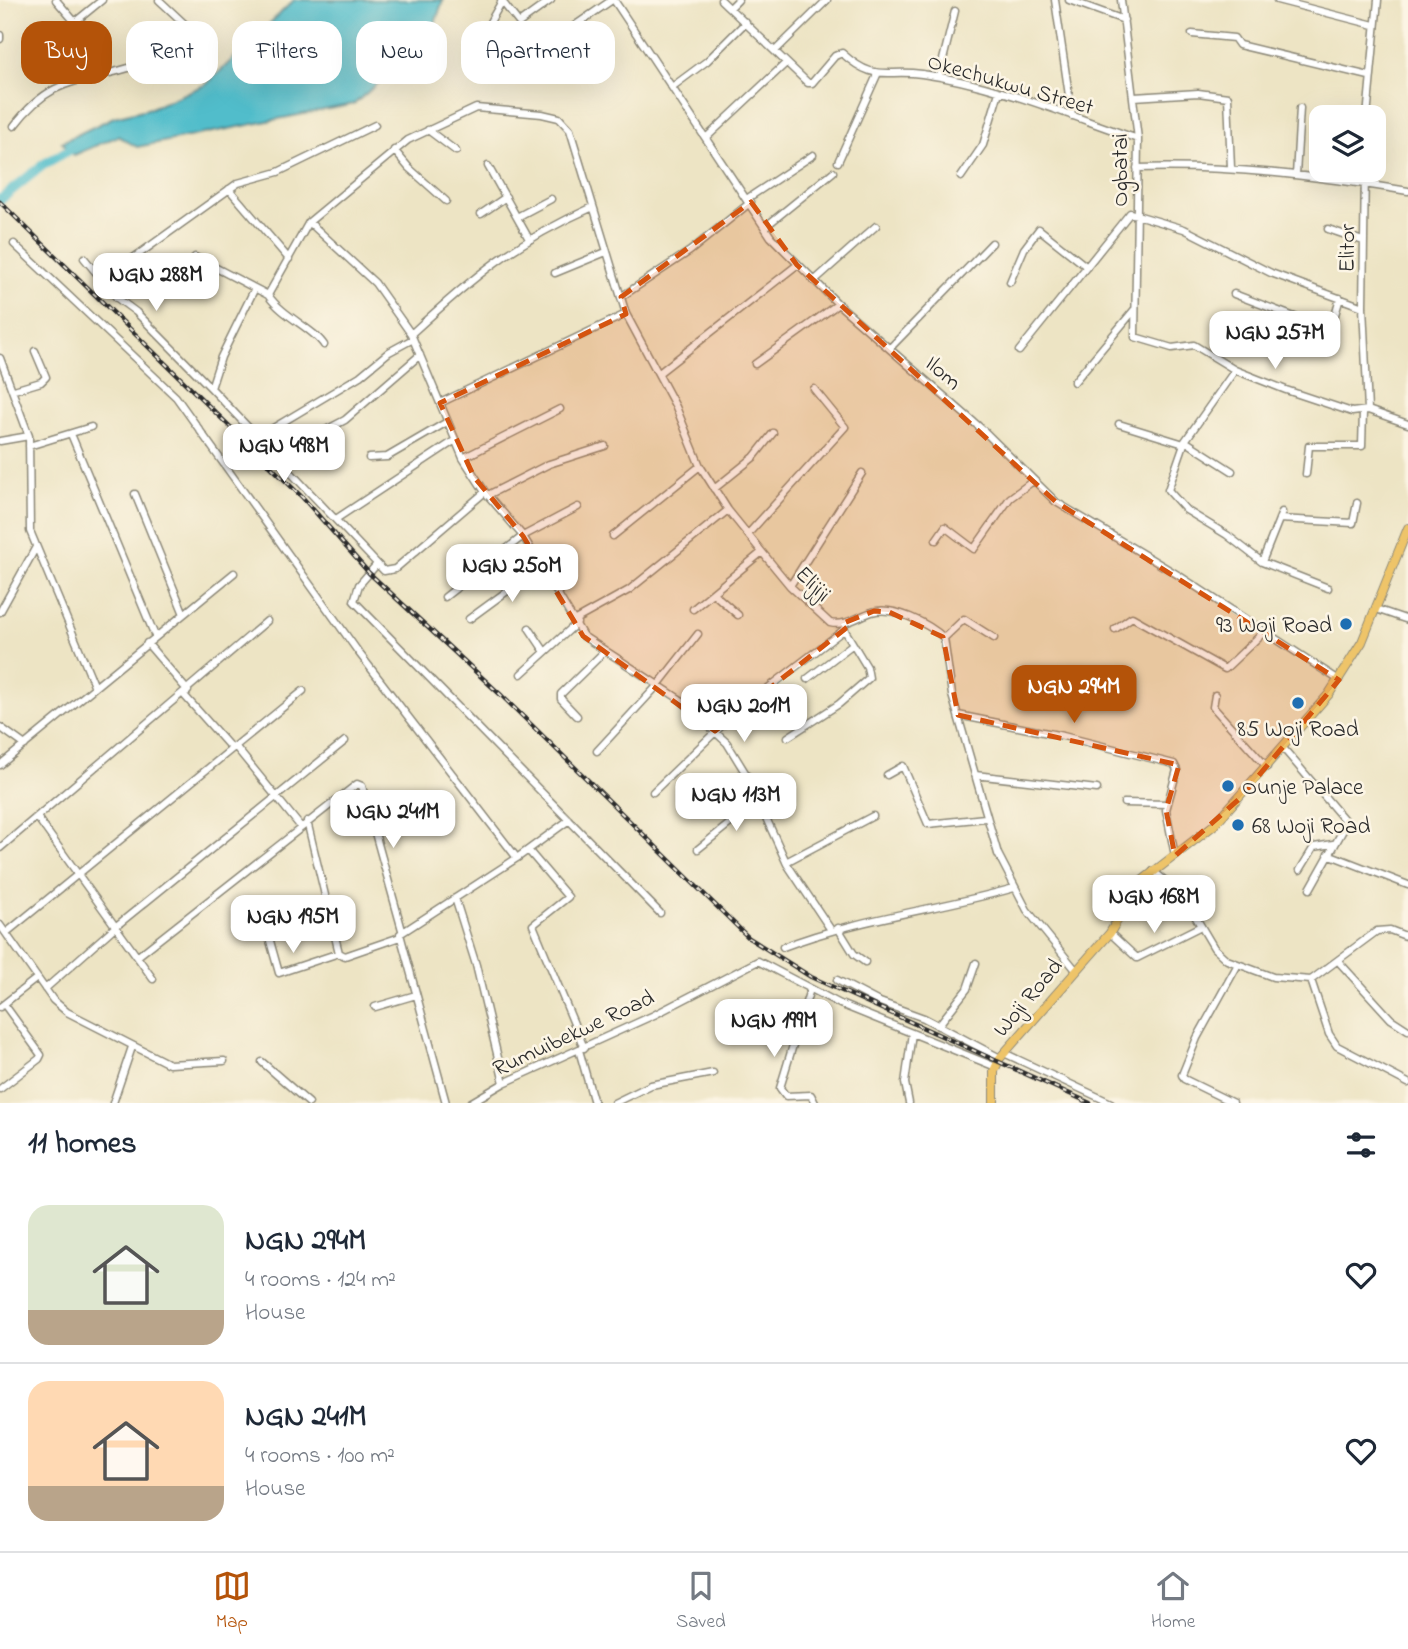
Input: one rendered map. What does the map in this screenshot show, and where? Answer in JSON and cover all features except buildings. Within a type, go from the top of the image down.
[{"type":"main road","name":"Woji Road","points":[[994,1103],[996,1067],[1002,1056],[1110,933],[1138,884],[1214,825],[1267,767],[1339,680],[1357,652],[1405,543],[1408,528]]},
{"type":"street","points":[[56,0],[75,22],[102,0]]},
{"type":"street","points":[[112,72],[160,56],[190,34],[188,27],[159,0]]},
{"type":"street","points":[[490,21],[501,1],[519,23],[551,0]]},
{"type":"street","points":[[582,21],[613,0]]},
{"type":"street","name":"Ilom","points":[[613,0],[765,227],[797,265],[838,304],[984,431],[1056,502],[1339,680]]},
{"type":"street","points":[[720,0],[811,83],[838,53],[877,75],[838,162]]},
{"type":"street","points":[[730,8],[738,0]]},
{"type":"street","points":[[775,51],[827,0]]},
{"type":"street","points":[[1055,0],[1072,116]]},
{"type":"street","points":[[1069,0],[1124,20]]},
{"type":"street","name":"Ogbatai","points":[[1121,0],[1138,139],[1133,334],[1137,339],[1172,348],[1194,345],[1235,370]]},
{"type":"street","points":[[1277,0],[1374,25]]},
{"type":"street","points":[[1368,105],[1378,0]]},
{"type":"street","points":[[939,76],[955,10]]},
{"type":"street","points":[[672,88],[707,61],[746,22]]},
{"type":"street","points":[[1192,34],[1234,38],[1239,45],[1369,76]]},
{"type":"street","points":[[707,137],[786,63]]},
{"type":"street","name":"Okechukwu Street","points":[[877,75],[908,72],[939,76],[999,92],[1138,139]]},
{"type":"street","points":[[15,126],[32,103],[64,84]]},
{"type":"street","points":[[961,177],[983,145],[999,92]]},
{"type":"street","points":[[1134,97],[1198,93],[1228,97],[1231,168]]},
{"type":"street","name":"Elijiji","points":[[428,130],[470,109],[484,107],[559,118],[570,130],[626,314],[659,373],[700,466],[728,510],[790,586],[826,620],[843,627],[883,610],[926,625],[944,638]]},
{"type":"street","points":[[1296,175],[1300,108]]},
{"type":"street","points":[[132,259],[244,179],[278,172],[375,125]]},
{"type":"street","points":[[268,295],[276,286],[309,222],[394,150],[428,130],[456,151]]},
{"type":"street","points":[[394,150],[409,168],[446,201]]},
{"type":"street","points":[[621,297],[690,251],[749,200],[813,155]]},
{"type":"street","points":[[488,166],[529,239]]},
{"type":"street","points":[[1137,168],[1231,168],[1408,191]]},
{"type":"street","points":[[765,227],[833,172]]},
{"type":"street","name":"Elitor","points":[[1306,474],[1309,446],[1362,446],[1366,411],[1364,184]]},
{"type":"street","points":[[229,189],[289,259]]},
{"type":"street","points":[[481,214],[506,197]]},
{"type":"street","points":[[517,217],[551,199]]},
{"type":"street","points":[[258,437],[352,382],[412,336],[483,269],[529,239],[593,208]]},
{"type":"street","points":[[1019,351],[1128,214],[1136,213],[1184,229],[1271,272],[1363,307]]},
{"type":"street","points":[[309,222],[375,283],[412,336],[463,458],[487,494],[523,536],[586,639],[658,685],[715,731],[734,754],[759,800],[786,862],[854,954],[865,962]]},
{"type":"street","points":[[814,281],[876,226]]},
{"type":"street","points":[[1010,282],[1024,249],[1039,229],[1087,267]]},
{"type":"street","points":[[1328,229],[1363,241]]},
{"type":"street","points":[[890,348],[992,243]]},
{"type":"street","points":[[14,244],[176,397],[359,653],[517,858]]},
{"type":"street","points":[[555,273],[607,251]]},
{"type":"street","points":[[195,257],[268,295],[295,322],[317,335],[324,345]]},
{"type":"street","points":[[84,258],[117,298],[136,312],[211,388],[384,571],[395,569],[487,494],[549,464],[605,446]]},
{"type":"street","points":[[659,373],[797,265]]},
{"type":"street","points":[[211,388],[220,357],[254,290]]},
{"type":"street","points":[[1234,294],[1326,329],[1332,325],[1340,298]]},
{"type":"street","points":[[755,364],[838,304]]},
{"type":"street","points":[[1074,382],[1135,309]]},
{"type":"street","points":[[440,403],[626,314]]},
{"type":"street","points":[[14,390],[41,382],[46,377],[35,351]]},
{"type":"street","points":[[324,431],[345,420],[420,355]]},
{"type":"street","points":[[0,358],[29,436],[29,522],[36,547],[95,687]]},
{"type":"street","points":[[1328,588],[1262,562],[1227,535],[1186,510],[1168,490],[1184,442],[1235,370],[1352,412],[1366,411],[1408,424]]},
{"type":"street","points":[[748,534],[845,427],[814,389]]},
{"type":"street","points":[[463,458],[560,409]]},
{"type":"street","points":[[369,458],[387,457],[447,422]]},
{"type":"street","points":[[1119,424],[1184,442],[1232,471]]},
{"type":"street","points":[[29,446],[91,427]]},
{"type":"street","points":[[714,489],[754,457],[773,433]]},
{"type":"street","points":[[71,434],[155,636]]},
{"type":"street","points":[[0,441],[29,436]]},
{"type":"street","points":[[336,519],[454,441]]},
{"type":"street","points":[[613,536],[700,466]]},
{"type":"street","points":[[790,586],[862,473]]},
{"type":"street","points":[[936,540],[946,527],[976,548],[1010,498],[1033,481]]},
{"type":"street","points":[[135,494],[184,614]]},
{"type":"street","points":[[1262,562],[1280,516],[1353,523],[1357,503]]},
{"type":"street","points":[[445,597],[523,536],[578,507]]},
{"type":"street","points":[[521,674],[576,622],[629,590],[728,510]]},
{"type":"street","points":[[0,612],[36,547]]},
{"type":"street","points":[[693,610],[762,552]]},
{"type":"street","points":[[377,564],[359,585],[354,601],[660,913]]},
{"type":"street","points":[[469,619],[540,567]]},
{"type":"street","points":[[0,765],[234,573]]},
{"type":"street","points":[[713,593],[738,615]]},
{"type":"street","points":[[1376,609],[1408,620]]},
{"type":"street","points":[[1115,629],[1132,617],[1225,669],[1265,631]]},
{"type":"street","points":[[994,638],[966,619],[960,620],[944,638],[949,681],[985,818],[1014,888],[1037,924],[1075,970]]},
{"type":"street","points":[[0,848],[186,693],[267,621]]},
{"type":"street","points":[[653,792],[715,731],[843,627],[867,667],[869,678],[839,704],[788,737]]},
{"type":"street","points":[[529,628],[545,652]]},
{"type":"street","points":[[597,751],[658,685],[698,634]]},
{"type":"street","points":[[147,643],[186,693],[277,794],[300,826]]},
{"type":"street","points":[[807,680],[853,644]]},
{"type":"street","points":[[577,716],[561,699],[561,694],[605,652]]},
{"type":"street","points":[[224,1061],[176,1066],[132,1047],[67,1012],[45,989],[2,929],[78,875],[303,691]]},
{"type":"street","points":[[1215,695],[1213,707],[1267,767]]},
{"type":"street","points":[[958,715],[1063,736],[1174,764],[1177,770],[1167,804],[1167,821],[1175,856]]},
{"type":"street","points":[[0,727],[25,745]]},
{"type":"street","points":[[45,989],[114,927],[345,741]]},
{"type":"street","points":[[1283,748],[1346,820],[1346,825],[1310,889]]},
{"type":"street","points":[[887,775],[903,766],[928,824],[985,818]]},
{"type":"street","points":[[975,775],[1097,789]]},
{"type":"street","points":[[138,956],[300,826],[357,784],[362,786],[446,1103]]},
{"type":"street","points":[[698,849],[759,800]]},
{"type":"street","points":[[1124,803],[1167,804]]},
{"type":"street","points":[[786,862],[873,816]]},
{"type":"street","points":[[37,817],[153,979]]},
{"type":"street","points":[[265,923],[279,973],[339,953],[345,956],[401,934],[517,858],[569,820]]},
{"type":"street","points":[[307,821],[339,953]]},
{"type":"street","points":[[1300,870],[1314,847],[1333,844]]},
{"type":"street","points":[[528,850],[568,897],[533,925],[582,1049],[594,1103]]},
{"type":"street","points":[[1328,854],[1408,885]]},
{"type":"street","points":[[1153,871],[1182,894],[1219,954],[1237,966],[1273,977],[1311,980],[1339,962],[1377,931],[1390,930],[1408,937]]},
{"type":"street","points":[[783,947],[835,929],[964,902],[1014,888]]},
{"type":"street","points":[[455,898],[476,965],[504,1083]]},
{"type":"street","points":[[1110,933],[1138,958],[1201,926]]},
{"type":"street","name":"Rumuibekwe Road","points":[[470,1103],[504,1083],[654,1016],[755,961],[810,989],[996,1067]]},
{"type":"street","points":[[1339,962],[1391,1019],[1408,1030]]},
{"type":"street","points":[[939,1026],[967,989],[976,963]]},
{"type":"street","points":[[1234,1103],[1184,1079],[1182,1075],[1197,1038],[1237,966]]},
{"type":"street","points":[[0,1089],[41,1055],[2,1006],[37,978]]},
{"type":"street","points":[[837,980],[877,1001],[896,1006],[1111,1103]]},
{"type":"street","points":[[1311,980],[1329,1034],[1337,1046],[1408,1083]]},
{"type":"street","points":[[810,989],[780,1088],[786,1096],[811,1095],[816,1103]]},
{"type":"street","points":[[375,1007],[416,995]]},
{"type":"street","points":[[909,1103],[905,1083],[912,1033]]},
{"type":"street","points":[[113,1103],[132,1047]]},
{"type":"street","points":[[262,1062],[309,1103]]},
{"type":"street","points":[[614,1103],[661,1082],[713,1073]]},
{"type":"highlighted area","points":[[751,202],[797,265],[1056,502],[1339,680],[1239,799],[1175,856],[1166,810],[1179,765],[958,715],[943,637],[889,612],[874,611],[841,624],[845,629],[715,731],[583,636],[523,536],[474,477],[440,403],[626,314],[621,297]]},
{"type":"water","points":[[294,0],[443,0],[436,21],[356,21],[356,84],[377,84],[354,104],[137,147],[118,136],[74,155],[62,142],[114,117],[151,108],[207,84],[218,84],[218,73],[232,60],[232,84],[342,84],[342,21],[272,21]]},
{"type":"waterway","points":[[0,200],[44,164],[80,144]]},
{"type":"railway","points":[[0,202],[303,498],[369,573],[502,696],[749,938],[811,977],[1090,1103]]},
{"type":"place","name":"93 Woji Road","points":[[1346,624]]},
{"type":"place","name":"85 Woji Road","points":[[1298,703]]},
{"type":"place","name":"Ounje Palace","points":[[1228,786]]},
{"type":"place","name":"68 Woji Road","points":[[1238,825]]}]
